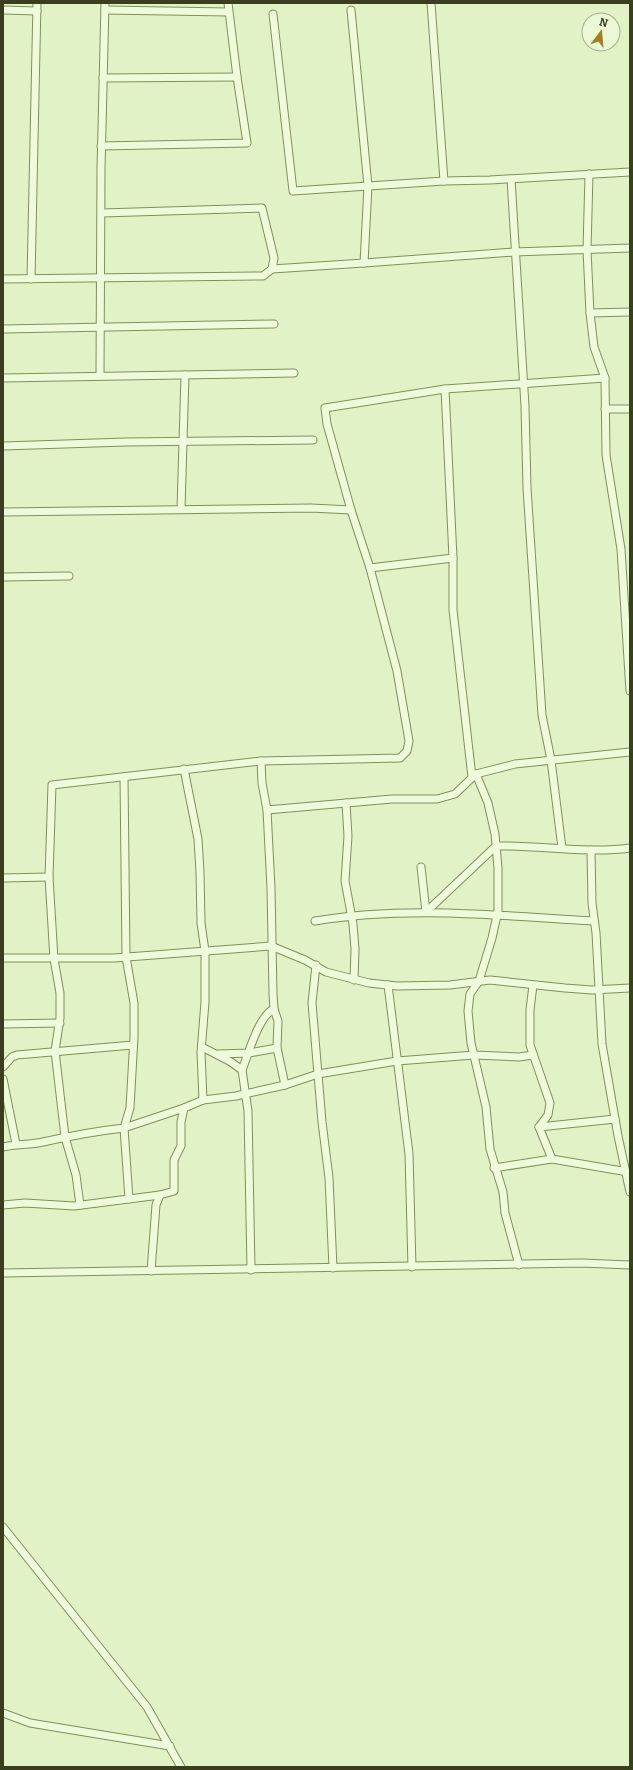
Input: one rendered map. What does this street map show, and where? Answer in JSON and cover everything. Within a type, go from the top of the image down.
[{"type":"street","points":[[101,146],[247,143],[236,77],[228,3]]},
{"type":"street","points":[[431,3],[444,180]]},
{"type":"street","points":[[100,375],[102,213],[101,146],[105,6],[228,12]]},
{"type":"street","points":[[3,10],[37,7],[31,279]]},
{"type":"street","points":[[351,10],[368,186],[364,263]]},
{"type":"street","points":[[273,14],[293,191],[444,180],[510,179],[630,172]]},
{"type":"street","points":[[103,78],[236,77]]},
{"type":"street","points":[[589,174],[587,250],[590,313],[594,347],[605,378],[606,455],[621,549],[630,691]]},
{"type":"street","points":[[510,179],[522,383],[525,406],[527,488],[542,715],[551,760],[562,848]]},
{"type":"street","points":[[102,213],[262,208],[274,258],[272,269]]},
{"type":"street","points":[[3,279],[263,276],[272,269],[514,252],[630,248]]},
{"type":"street","points":[[590,313],[630,312]]},
{"type":"street","points":[[3,329],[100,326],[274,324]]},
{"type":"street","points":[[3,378],[100,375],[294,373]]},
{"type":"street","points":[[181,509],[184,442],[184,375]]},
{"type":"street","points":[[80,1205],[76,1176],[65,1136],[55,1051],[60,1023],[60,993],[54,959],[49,877],[52,785],[261,761],[400,758],[407,751],[409,741],[397,671],[370,568],[351,510],[327,424],[325,408],[445,389],[605,378]]},
{"type":"street","points":[[445,389],[453,558],[453,610],[474,776],[488,803],[496,846],[498,868],[497,916],[479,981],[470,994],[468,1011],[474,1055],[486,1106],[490,1149],[494,1168],[503,1192],[505,1213],[519,1265]]},
{"type":"street","points":[[605,409],[630,409]]},
{"type":"street","points":[[3,446],[313,440]]},
{"type":"street","points":[[3,512],[312,508],[351,510]]},
{"type":"street","points":[[370,568],[453,558]]},
{"type":"street","points":[[3,577],[69,576]]},
{"type":"street","points":[[267,810],[346,803],[437,799],[455,794],[474,776],[515,764],[630,752]]},
{"type":"street","points":[[261,761],[262,783],[267,810],[271,888],[271,946],[274,1009],[278,1021],[277,1048],[285,1085]]},
{"type":"street","points":[[184,770],[198,839],[201,923],[205,950],[205,1002],[202,1047],[203,1100]]},
{"type":"street","points":[[124,777],[126,957],[134,1003],[130,1108],[124,1128],[129,1199]]},
{"type":"street","points":[[346,803],[348,836],[345,881],[355,949],[354,980]]},
{"type":"street","points":[[426,912],[496,846],[606,851],[630,848]]},
{"type":"street","points":[[591,850],[602,1044],[615,1119],[628,1172],[630,1192]]},
{"type":"street","points":[[421,867],[426,912]]},
{"type":"street","points":[[3,878],[49,877]]},
{"type":"street","points":[[316,921],[351,915],[426,912],[594,921]]},
{"type":"street","points":[[3,958],[54,959],[126,957],[271,946],[316,965],[326,972],[354,980],[388,985],[450,985],[490,980],[599,990],[630,988]]},
{"type":"street","points":[[316,965],[312,1003],[329,1178],[333,1268]]},
{"type":"street","points":[[388,985],[409,1154],[412,1267]]},
{"type":"street","points":[[533,985],[530,1010],[530,1045],[550,1103],[548,1115],[539,1127]]},
{"type":"street","points":[[251,1270],[248,1111],[242,1070],[261,1022],[270,1011],[274,1009]]},
{"type":"street","points":[[3,1024],[60,1023]]},
{"type":"street","points":[[3,1067],[12,1057],[55,1051],[133,1046]]},
{"type":"street","points":[[202,1047],[242,1070]]},
{"type":"street","points":[[216,1054],[249,1053],[277,1048]]},
{"type":"street","points":[[3,1148],[16,1144],[42,1142],[65,1136],[124,1128],[203,1100],[285,1085],[318,1074],[397,1061],[474,1055],[519,1057],[533,1055]]},
{"type":"street","points":[[3,1079],[16,1144]]},
{"type":"street","points":[[3,1205],[25,1203],[80,1205],[160,1196],[174,1190],[174,1160],[181,1146],[181,1122],[184,1108]]},
{"type":"street","points":[[539,1127],[615,1119]]},
{"type":"street","points":[[539,1127],[552,1159]]},
{"type":"street","points":[[494,1168],[552,1159],[628,1172]]},
{"type":"street","points":[[151,1272],[156,1205],[160,1196]]},
{"type":"street","points":[[5,1274],[582,1263],[630,1265]]},
{"type":"street","points":[[3,1527],[147,1707],[181,1767]]},
{"type":"street","points":[[3,1713],[30,1723],[170,1746]]}]
